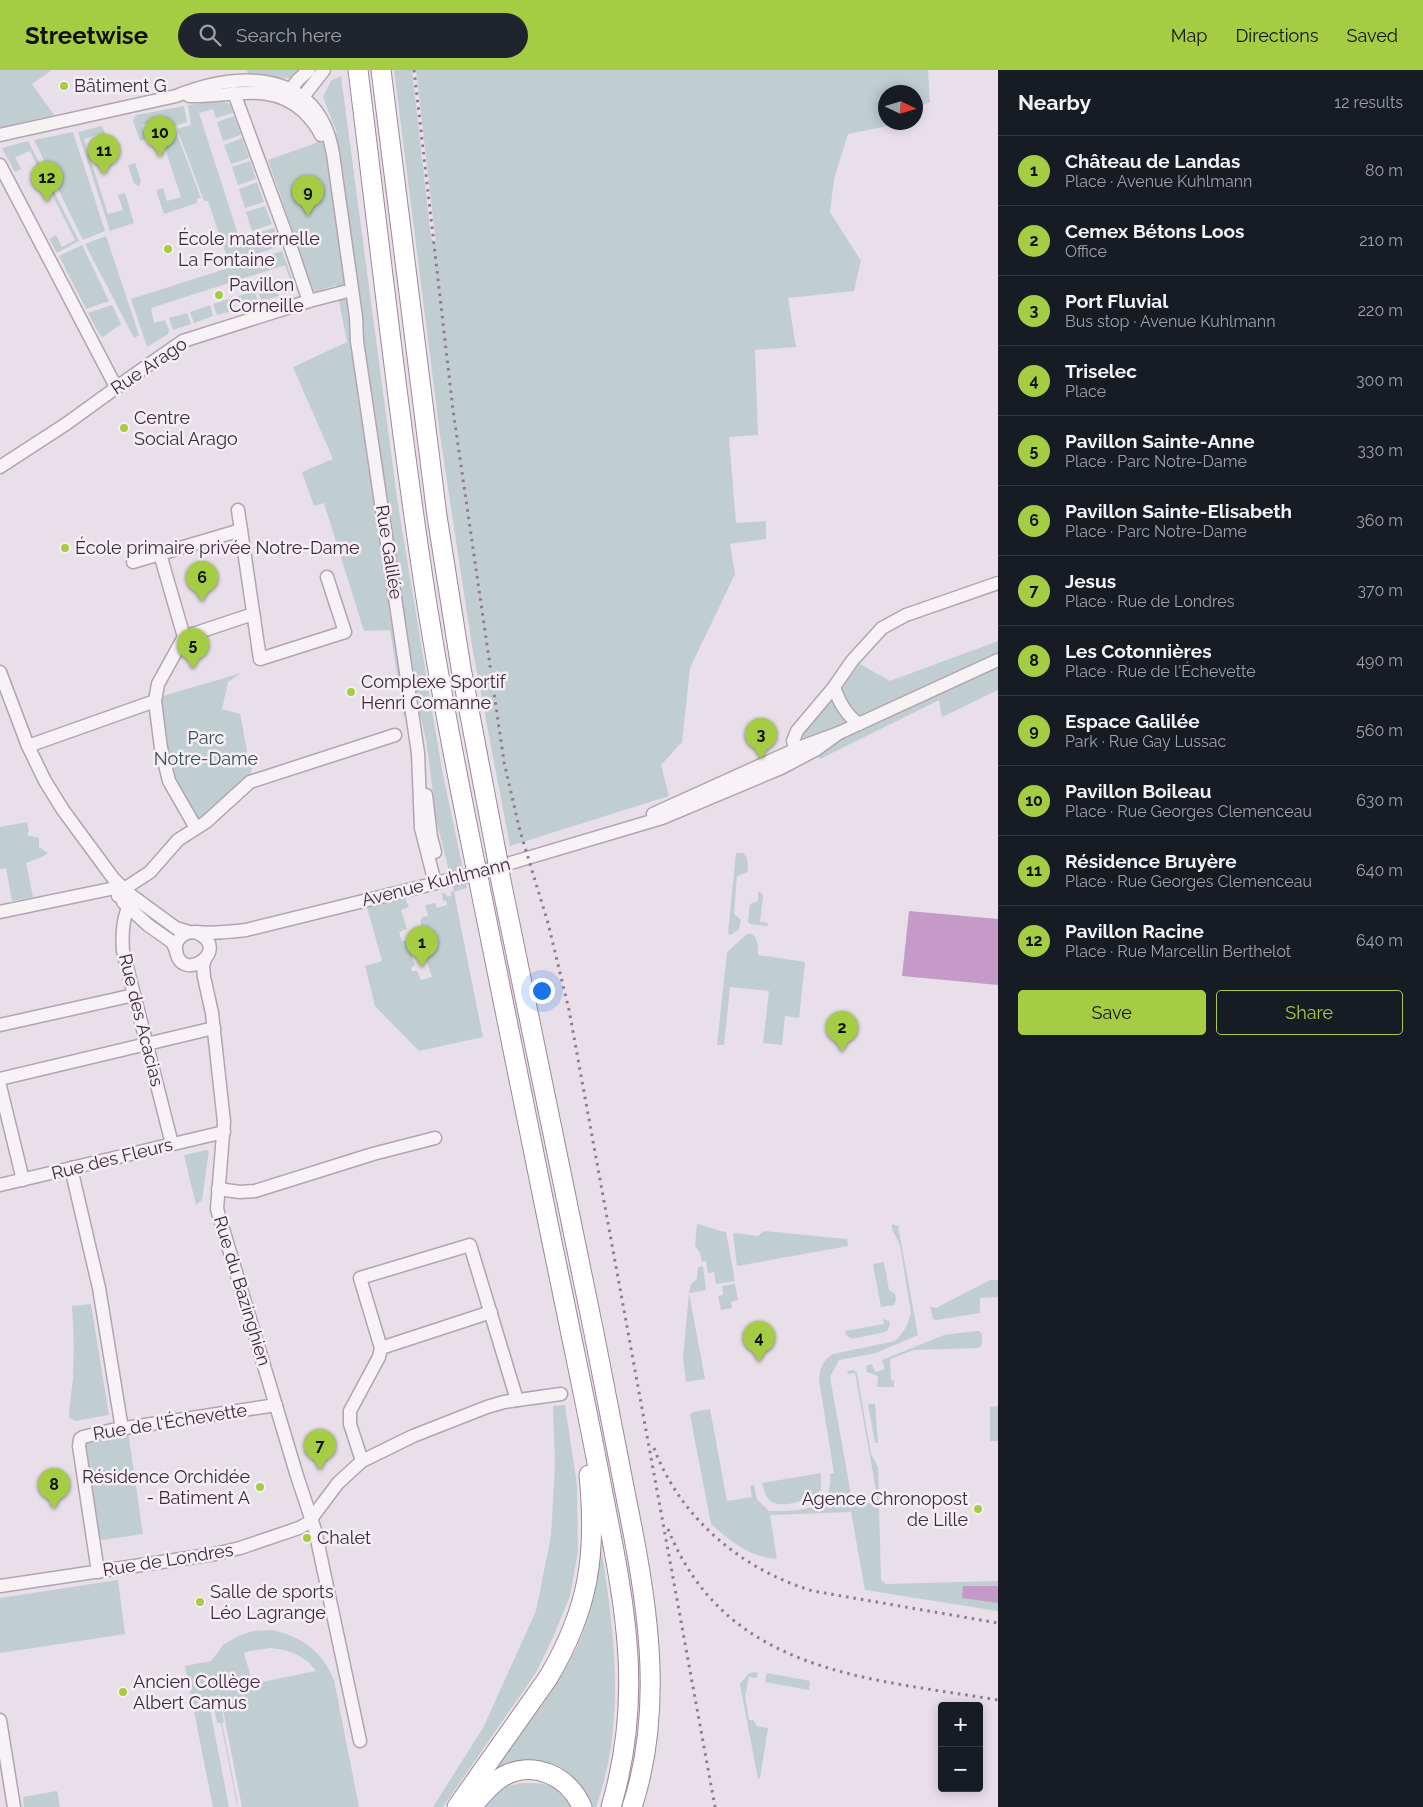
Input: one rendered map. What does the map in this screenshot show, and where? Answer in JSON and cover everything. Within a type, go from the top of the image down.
[{"type":"highway","points":[[358,70],[420,562],[473,874],[552,1242],[585,1422],[622,1591],[629,1661],[628,1725],[621,1768],[611,1807]]},
{"type":"highway","points":[[382,79],[437,516],[461,668],[500,876],[640,1568],[650,1647],[650,1708],[636,1807]]},
{"type":"highway","points":[[457,1807],[548,1678],[560,1658],[581,1610],[590,1568],[593,1520],[585,1422]]},
{"type":"highway","points":[[472,1807],[486,1790],[502,1777],[515,1772],[529,1770],[544,1772],[562,1780],[574,1793],[582,1807]]},
{"type":"highway","points":[[632,1807],[641,1772]]},
{"type":"street","points":[[293,97],[316,72]]},
{"type":"street","points":[[0,135],[176,96],[198,88],[250,79],[274,81],[293,97]]},
{"type":"street","points":[[176,96],[260,92],[293,97]]},
{"type":"street","points":[[234,93],[309,301]]},
{"type":"street","name":"Rue Galilée","points":[[293,97],[317,127],[324,143],[339,240],[344,292],[357,341],[420,764],[427,797],[432,843],[440,882]]},
{"type":"street","name":"Rue Galilée","points":[[293,97],[320,117],[330,140],[356,317],[357,341]]},
{"type":"street","points":[[0,165],[116,388]]},
{"type":"street","name":"Rue Arago","points":[[0,467],[66,424],[183,341],[309,301],[344,292]]},
{"type":"street","points":[[238,510],[260,659],[345,632],[327,577]]},
{"type":"street","points":[[134,562],[241,530]]},
{"type":"street","points":[[160,554],[184,637]]},
{"type":"street","points":[[798,754],[793,741],[797,731],[852,661],[882,628],[906,615],[998,583]]},
{"type":"street","points":[[196,828],[169,781],[161,748],[154,701],[158,684],[184,637],[253,614]]},
{"type":"street","name":"Avenue Kuhlmann","points":[[193,932],[215,934],[246,930],[473,874],[578,844],[624,828],[656,812],[798,754],[839,733],[998,660]]},
{"type":"street","points":[[0,672],[28,746],[54,796],[114,878],[116,892],[133,904],[176,928],[204,937],[208,941],[207,955],[196,965],[186,963],[179,958],[170,940],[148,925],[133,904]]},
{"type":"street","points":[[834,686],[844,709],[859,724]]},
{"type":"street","points":[[28,746],[154,701]]},
{"type":"street","points":[[0,912],[116,892],[150,872],[178,840],[206,822],[250,782],[395,735]]},
{"type":"street","name":"Rue des Acacias","points":[[133,904],[123,945],[172,1144]]},
{"type":"street","name":"Avenue Kuhlmann","points":[[207,955],[212,946],[221,940],[246,930]]},
{"type":"street","points":[[176,950],[178,940],[182,936],[193,932]]},
{"type":"street","name":"Rue du Bazinghien","points":[[207,955],[203,966],[204,977],[212,1008],[224,1132],[217,1209],[312,1518],[360,1741]]},
{"type":"street","name":"Rue du Bazinghien","points":[[186,963],[204,999],[214,1028]]},
{"type":"street","points":[[0,1025],[134,995]]},
{"type":"street","points":[[0,1079],[214,1028]]},
{"type":"street","points":[[0,1086],[24,1180]]},
{"type":"street","name":"Rue des Fleurs","points":[[0,1185],[224,1132]]},
{"type":"street","points":[[218,1189],[250,1192],[373,1154],[435,1138]]},
{"type":"street","points":[[71,1168],[100,1288],[122,1429]]},
{"type":"street","points":[[362,1461],[350,1424],[350,1411],[379,1357],[381,1348],[360,1278],[470,1245],[517,1400]]},
{"type":"street","points":[[381,1348],[491,1312]]},
{"type":"street","name":"Rue de Londres","points":[[0,1586],[222,1553],[299,1528],[312,1518],[338,1483],[362,1461],[413,1436],[487,1407],[517,1400],[561,1394]]},
{"type":"street","name":"Rue de l'Échevette","points":[[98,1572],[80,1439],[86,1435],[276,1405]]},
{"type":"street","points":[[0,1720],[14,1807]]},
{"type":"green space","points":[[0,70],[52,70],[32,84],[54,115],[0,128]]},
{"type":"green space","points":[[247,70],[303,70],[291,78],[280,79],[269,76],[248,75]]},
{"type":"green space","points":[[394,70],[412,70],[431,238],[436,244],[416,70],[928,70],[930,102],[923,105],[923,85],[878,85],[878,128],[848,134],[834,179],[830,212],[861,261],[854,291],[788,298],[796,347],[755,350],[758,435],[729,437],[736,523],[766,521],[766,539],[730,544],[735,574],[690,668],[682,742],[661,765],[669,796],[510,846],[472,646],[440,435]]},
{"type":"green space","points":[[341,76],[398,505],[442,770],[467,888],[454,892],[483,1037],[419,1051],[375,1006],[365,966],[382,961],[367,907],[405,898],[409,907],[401,910],[407,929],[399,932],[402,941],[407,940],[415,965],[411,968],[412,971],[417,971],[421,980],[432,977],[424,954],[420,955],[417,949],[427,944],[420,921],[423,917],[428,916],[425,905],[435,903],[437,908],[447,905],[446,900],[443,901],[442,892],[447,897],[451,896],[451,892],[454,891],[437,823],[426,740],[421,718],[404,717],[390,630],[364,631],[324,503],[314,506],[302,472],[333,459],[293,367],[347,342],[336,285],[315,292],[313,289],[268,160],[337,133],[323,97],[331,81]]},
{"type":"green space","points":[[221,101],[230,104],[233,113],[216,118],[213,109],[199,113],[242,247],[256,243],[254,234],[274,228],[280,246],[229,263],[208,201],[204,201],[177,129],[191,125],[188,105]]},
{"type":"green space","points":[[184,106],[187,122],[174,126],[201,198],[197,199],[197,203],[164,214],[156,190],[163,188],[167,201],[181,197],[156,121],[142,125],[146,139],[140,141],[133,120],[136,115]]},
{"type":"green space","points":[[234,116],[241,135],[223,141],[217,122]]},
{"type":"green space","points":[[102,126],[110,145],[103,147],[99,134],[84,139],[108,214],[123,210],[118,195],[125,193],[134,223],[110,231],[78,132]]},
{"type":"green space","points":[[73,132],[105,231],[83,240],[34,140]]},
{"type":"green space","points":[[242,138],[249,158],[231,164],[224,145]]},
{"type":"green space","points":[[28,141],[79,241],[57,253],[49,239],[56,235],[62,247],[75,240],[30,151],[15,157],[21,169],[15,172],[2,148]]},
{"type":"green space","points":[[250,161],[256,179],[238,185],[232,167]]},
{"type":"green space","points":[[135,163],[141,181],[138,186],[134,183],[128,165]]},
{"type":"green space","points":[[257,182],[264,202],[245,208],[239,189]]},
{"type":"green space","points":[[265,206],[272,224],[252,231],[246,212]]},
{"type":"green space","points":[[106,236],[139,335],[134,338],[85,244]]},
{"type":"green space","points":[[82,245],[109,301],[86,309],[59,256]]},
{"type":"green space","points":[[282,251],[296,289],[294,291],[284,294],[281,282],[290,280],[285,265],[151,308],[154,323],[165,320],[169,330],[168,334],[147,347],[131,299]]},
{"type":"green space","points":[[276,284],[279,296],[261,301],[258,290]]},
{"type":"green space","points":[[255,291],[258,302],[239,308],[235,297]]},
{"type":"green space","points":[[232,298],[236,310],[217,315],[213,304]]},
{"type":"green space","points":[[112,305],[121,324],[103,337],[99,334],[88,313]]},
{"type":"green space","points":[[210,305],[213,316],[194,323],[190,312]]},
{"type":"green space","points":[[187,313],[191,324],[173,330],[169,318]]},
{"type":"green space","points":[[998,641],[998,690],[942,717],[939,700],[820,759],[802,735],[860,664],[890,681]]},
{"type":"green space","name":"Parc Notre-Dame","points":[[241,673],[228,682],[222,709],[240,714],[247,750],[243,762],[252,764],[251,775],[203,818],[193,817],[172,774],[161,718],[160,697]]},
{"type":"green space","points":[[27,822],[29,831],[27,835],[39,838],[39,847],[48,853],[26,863],[33,897],[12,901],[6,868],[0,869],[0,827]]},
{"type":"green space","points":[[736,853],[743,853],[747,858],[748,872],[737,876],[734,914],[741,920],[739,929],[729,935],[728,933]]},
{"type":"green space","points":[[758,891],[763,895],[760,922],[768,923],[767,926],[750,924],[748,921],[750,904],[758,901]]},
{"type":"green space","points":[[747,934],[752,934],[756,939],[758,955],[805,962],[799,1018],[785,1016],[782,1045],[763,1043],[769,991],[730,987],[724,1045],[717,1045],[727,952]]},
{"type":"green space","points":[[207,1150],[209,1152],[202,1200],[196,1205],[184,1155]]},
{"type":"green space","points":[[697,1224],[726,1232],[735,1281],[716,1284],[714,1272],[708,1273],[706,1261],[702,1262],[700,1253],[695,1246]]},
{"type":"green space","points":[[892,1224],[898,1226],[918,1335],[876,1353],[839,1360],[830,1377],[853,1506],[878,1501],[855,1373],[847,1374],[848,1371],[854,1370],[857,1373],[871,1454],[878,1467],[881,1580],[886,1584],[998,1581],[998,1611],[865,1590],[851,1512],[770,1515],[777,1559],[758,1556],[741,1548],[711,1524],[690,1415],[693,1412],[710,1409],[727,1501],[752,1497],[750,1486],[754,1485],[757,1499],[769,1511],[801,1510],[820,1503],[826,1496],[830,1487],[830,1474],[834,1473],[819,1380],[822,1365],[833,1354],[895,1341],[905,1328],[911,1313],[900,1245],[892,1229]]},
{"type":"green space","points":[[764,1231],[847,1239],[848,1246],[737,1266],[733,1234],[758,1236]]},
{"type":"green space","points":[[884,1262],[889,1290],[895,1294],[896,1299],[894,1305],[881,1307],[873,1264]]},
{"type":"green space","points":[[703,1266],[706,1290],[689,1293],[691,1284],[697,1279],[698,1267]]},
{"type":"green space","points":[[990,1280],[998,1280],[998,1297],[980,1298],[980,1313],[933,1319],[930,1306],[936,1308]]},
{"type":"green space","points":[[735,1284],[738,1300],[731,1302],[732,1308],[721,1310],[718,1296],[723,1295],[722,1286]]},
{"type":"green space","points":[[689,1293],[705,1379],[686,1382],[683,1358]]},
{"type":"green space","points":[[91,1304],[109,1415],[75,1421],[69,1417],[73,1378],[72,1306]]},
{"type":"green space","points":[[883,1319],[890,1323],[888,1330],[885,1332],[852,1339],[846,1335],[845,1331],[884,1324]]},
{"type":"green space","points":[[979,1331],[982,1334],[982,1344],[979,1348],[914,1350],[890,1359],[891,1380],[894,1381],[894,1387],[877,1387],[878,1376],[867,1372],[866,1366],[872,1364],[875,1372],[885,1369],[882,1360],[944,1335]]},
{"type":"green space","points":[[868,1404],[875,1404],[878,1443],[875,1443]]},
{"type":"green space","points":[[565,1405],[577,1485],[578,1551],[570,1596],[537,1671],[443,1807],[433,1807],[483,1728],[536,1611],[551,1536],[555,1466],[553,1406]]},
{"type":"green space","points":[[998,1406],[998,1441],[990,1441],[990,1407]]},
{"type":"green space","points":[[128,1432],[143,1534],[102,1540],[96,1533],[84,1447],[87,1441]]},
{"type":"green space","points":[[821,1473],[821,1490],[811,1497],[789,1504],[770,1501],[762,1483]]},
{"type":"green space","points":[[601,1548],[613,1646],[615,1678],[614,1711],[605,1775],[596,1807],[589,1807],[584,1791],[560,1767],[540,1763],[499,1770],[494,1768],[542,1705],[573,1655],[588,1616],[594,1593]]},
{"type":"green space","points":[[118,1580],[125,1634],[0,1653],[0,1598]]},
{"type":"green space","points":[[272,1630],[292,1636],[310,1647],[324,1661],[334,1680],[359,1807],[242,1807],[220,1695],[209,1697],[209,1704],[229,1807],[213,1807],[185,1666],[211,1661],[224,1644],[253,1631]],"holes":[[[271,1648],[302,1657],[316,1671],[257,1683],[252,1681],[244,1653]]]},
{"type":"green space","points":[[758,1673],[757,1678],[749,1677],[745,1696],[749,1720],[753,1720],[757,1726],[768,1728],[760,1778],[758,1779],[740,1684],[748,1674]]},
{"type":"green space","points":[[767,1673],[810,1681],[809,1690],[765,1682]]},
{"type":"green space","points":[[219,1696],[224,1722],[222,1722],[238,1805],[221,1723],[217,1723],[212,1697]]},
{"type":"green space","points":[[521,1783],[545,1784],[556,1788],[571,1807],[485,1807],[503,1787]]},
{"type":"green space","points":[[57,1791],[60,1807],[24,1807],[23,1797]]},
{"type":"shaded area","points":[[909,911],[998,919],[998,985],[902,976]]},
{"type":"shaded area","points":[[963,1586],[998,1586],[998,1603],[962,1598]]},
{"type":"railway","points":[[414,70],[453,410],[504,762],[520,831],[548,923],[569,1010],[715,1807]]},
{"type":"railway","points":[[654,1448],[665,1473],[680,1497],[697,1518],[738,1555],[762,1570],[787,1582],[813,1591],[998,1623]]},
{"type":"railway","points":[[668,1529],[693,1577],[725,1613],[763,1641],[805,1660],[851,1674],[998,1700]]},
{"type":"place","name":"Bâtiment G","points":[[64,86]]},
{"type":"place","name":"Pavillon Boileau","points":[[160,157]]},
{"type":"place","name":"Résidence Bruyère","points":[[104,175]]},
{"type":"place","name":"Pavillon Racine","points":[[47,202]]},
{"type":"place","name":"Espace Galilée","points":[[308,216]]},
{"type":"place","name":"École maternelle La Fontaine","points":[[168,249]]},
{"type":"place","name":"Pavillon Corneille","points":[[219,295]]},
{"type":"place","name":"Centre Social Arago","points":[[124,428]]},
{"type":"place","name":"École primaire privée Notre-Dame","points":[[65,548]]},
{"type":"place","name":"Pavillon Sainte-Elisabeth","points":[[202,602]]},
{"type":"place","name":"Pavillon Sainte-Anne","points":[[193,669]]},
{"type":"place","name":"Complexe Sportif Henri Comanne","points":[[351,692]]},
{"type":"place","name":"Port Fluvial","points":[[761,759]]},
{"type":"place","name":"Château de Landas","points":[[422,967]]},
{"type":"place","name":"Cemex Bétons Loos","points":[[842,1052]]},
{"type":"place","name":"Triselec","points":[[759,1362]]},
{"type":"place","name":"Jesus","points":[[320,1470]]},
{"type":"place","name":"Résidence Orchidée - Batiment A","points":[[260,1487]]},
{"type":"place","name":"Les Cotonnières","points":[[54,1509]]},
{"type":"place","name":"Agence Chronopost de Lille","points":[[978,1509]]},
{"type":"place","name":"Chalet","points":[[307,1538]]},
{"type":"place","name":"Salle de sports Léo Lagrange","points":[[200,1602]]},
{"type":"place","name":"Ancien Collège Albert Camus","points":[[123,1692]]}]
